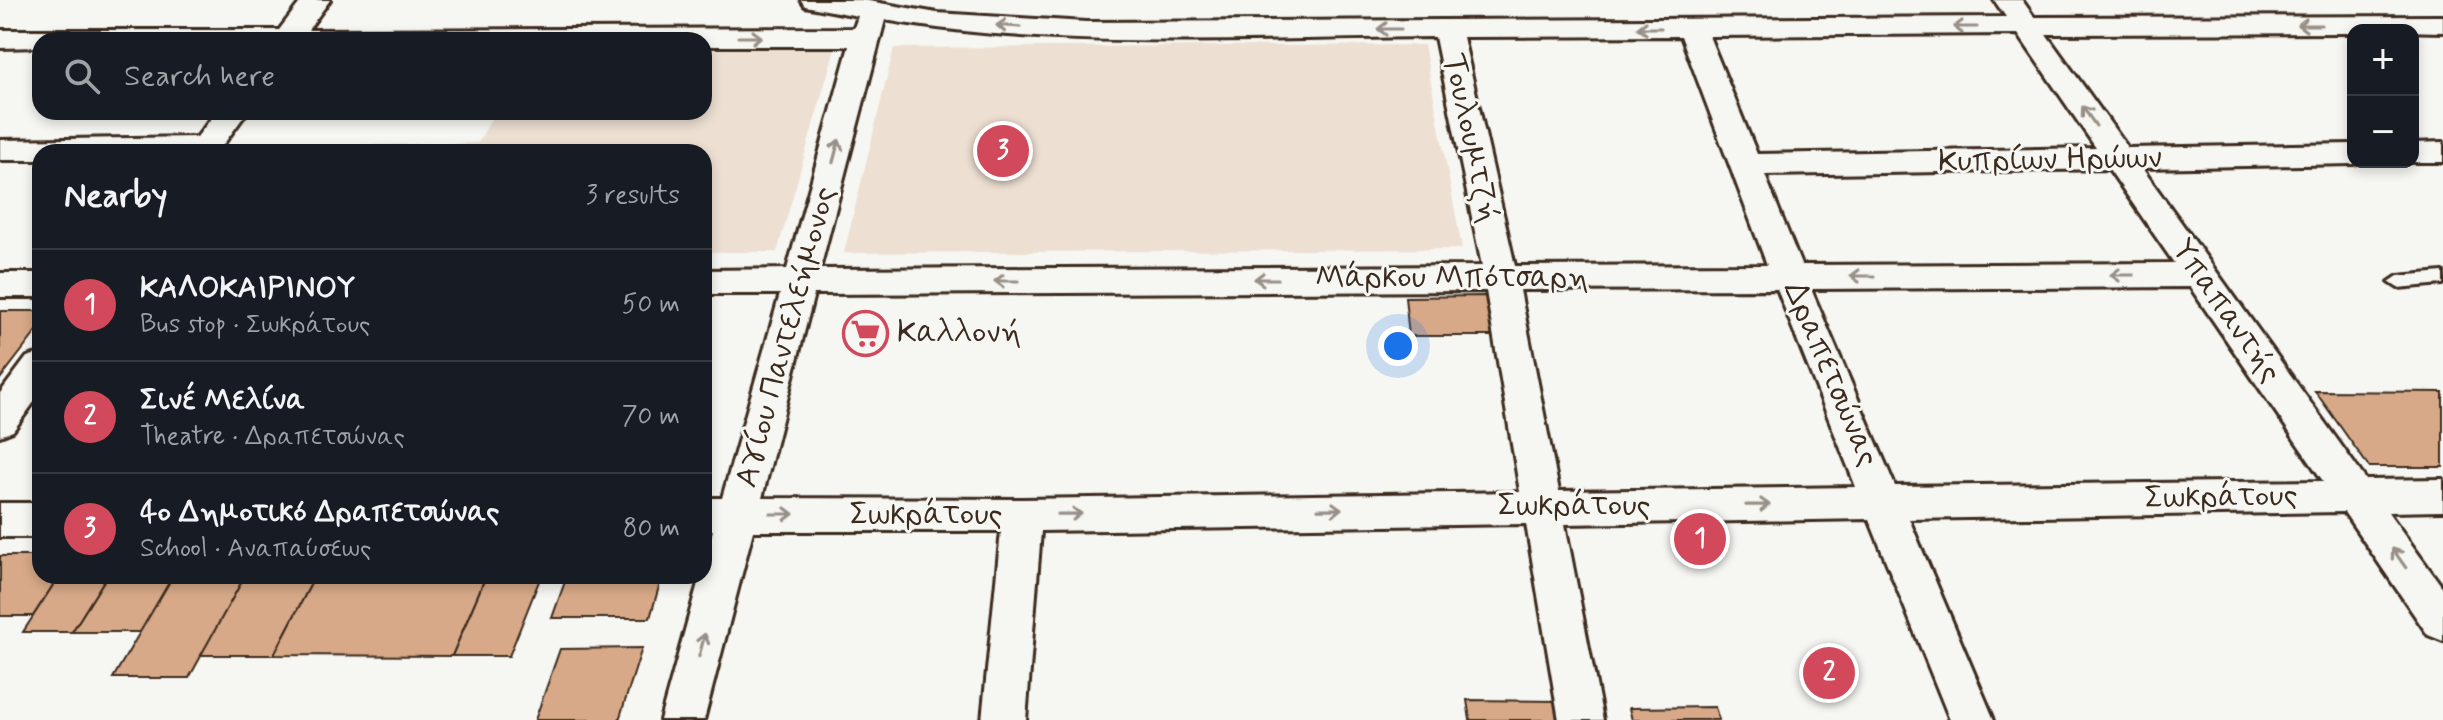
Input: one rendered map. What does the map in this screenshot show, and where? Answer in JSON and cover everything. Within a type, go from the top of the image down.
[{"type":"street","points":[[292,32],[316,0]]},
{"type":"street","points":[[815,0],[872,16]]},
{"type":"street","points":[[1086,30],[1088,0]]},
{"type":"street","points":[[1297,0],[1300,30]]},
{"type":"street","points":[[447,32],[872,16],[1086,30],[1692,28],[2017,13],[2443,24]]},
{"type":"street","name":"Υπαπαντής","points":[[2017,13],[2443,622]]},
{"type":"street","name":"Αγίου Παντελεήμονος","points":[[712,562],[721,514],[802,282],[872,16]]},
{"type":"street","name":"Δραπετσώνας","points":[[1692,28],[1789,277],[1885,503],[1972,720]]},
{"type":"street","name":"Τουλουμτζή","points":[[1447,29],[1501,278],[1581,720]]},
{"type":"street","points":[[0,39],[32,39]]},
{"type":"street","points":[[208,144],[226,120]]},
{"type":"street","points":[[0,150],[32,150]]},
{"type":"street","points":[[2419,153],[2443,152]]},
{"type":"street","name":"Κυπρίων Ηρώων","points":[[1746,165],[2347,154]]},
{"type":"street","name":"Μάρκου Μπότσαρη","points":[[712,282],[2200,275]]},
{"type":"street","points":[[0,285],[32,285]]},
{"type":"street","points":[[0,421],[32,378]]},
{"type":"street","name":"Σωκράτους","points":[[721,514],[1022,515],[2443,495]]},
{"type":"street","points":[[1004,720],[1022,515]]},
{"type":"street","points":[[0,520],[32,520]]},
{"type":"street","name":"Αγίου Παντελεήμονος","points":[[682,720],[708,584]]},
{"type":"lane","points":[[2398,282],[2443,278]]},
{"type":"shaded area","points":[[1424,45],[1462,249],[844,253],[894,48]]},
{"type":"shaded area","points":[[835,48],[777,252],[712,252],[712,144],[419,144],[478,143],[491,120],[712,120],[712,50]]},
{"type":"building","points":[[1487,296],[1493,336],[1409,336],[1405,297]]},
{"type":"building","points":[[0,311],[32,311],[32,337],[0,379]]},
{"type":"building","points":[[2315,391],[2443,392],[2443,467],[2369,467]]},
{"type":"building","points":[[0,556],[32,556],[32,584],[54,584],[33,616],[0,616]]},
{"type":"building","points":[[54,584],[102,584],[72,632],[23,632]]},
{"type":"building","points":[[102,584],[168,584],[141,632],[72,632]]},
{"type":"building","points":[[168,584],[241,584],[189,678],[113,678]]},
{"type":"building","points":[[241,584],[311,584],[274,655],[201,655]]},
{"type":"building","points":[[311,584],[483,584],[452,656],[274,655]]},
{"type":"building","points":[[483,584],[538,584],[509,656],[452,656]]},
{"type":"building","points":[[564,584],[660,584],[650,618],[552,618]]},
{"type":"building","points":[[642,648],[619,720],[535,720],[560,649]]},
{"type":"building","points":[[1467,700],[1557,701],[1560,720],[1470,720]]},
{"type":"building","points":[[1715,707],[1719,720],[1632,720],[1629,708]]},
{"type":"place","name":"4ο Δημοτικό Δραπετσώνας","points":[[1003,151]]},
{"type":"place","name":"Καλλονή","points":[[866,333]]},
{"type":"place","name":"ΚΑΛΟΚΑΙΡΙΝΟΥ","points":[[1700,539]]},
{"type":"place","name":"Σινέ Μελίνα","points":[[1829,673]]}]
